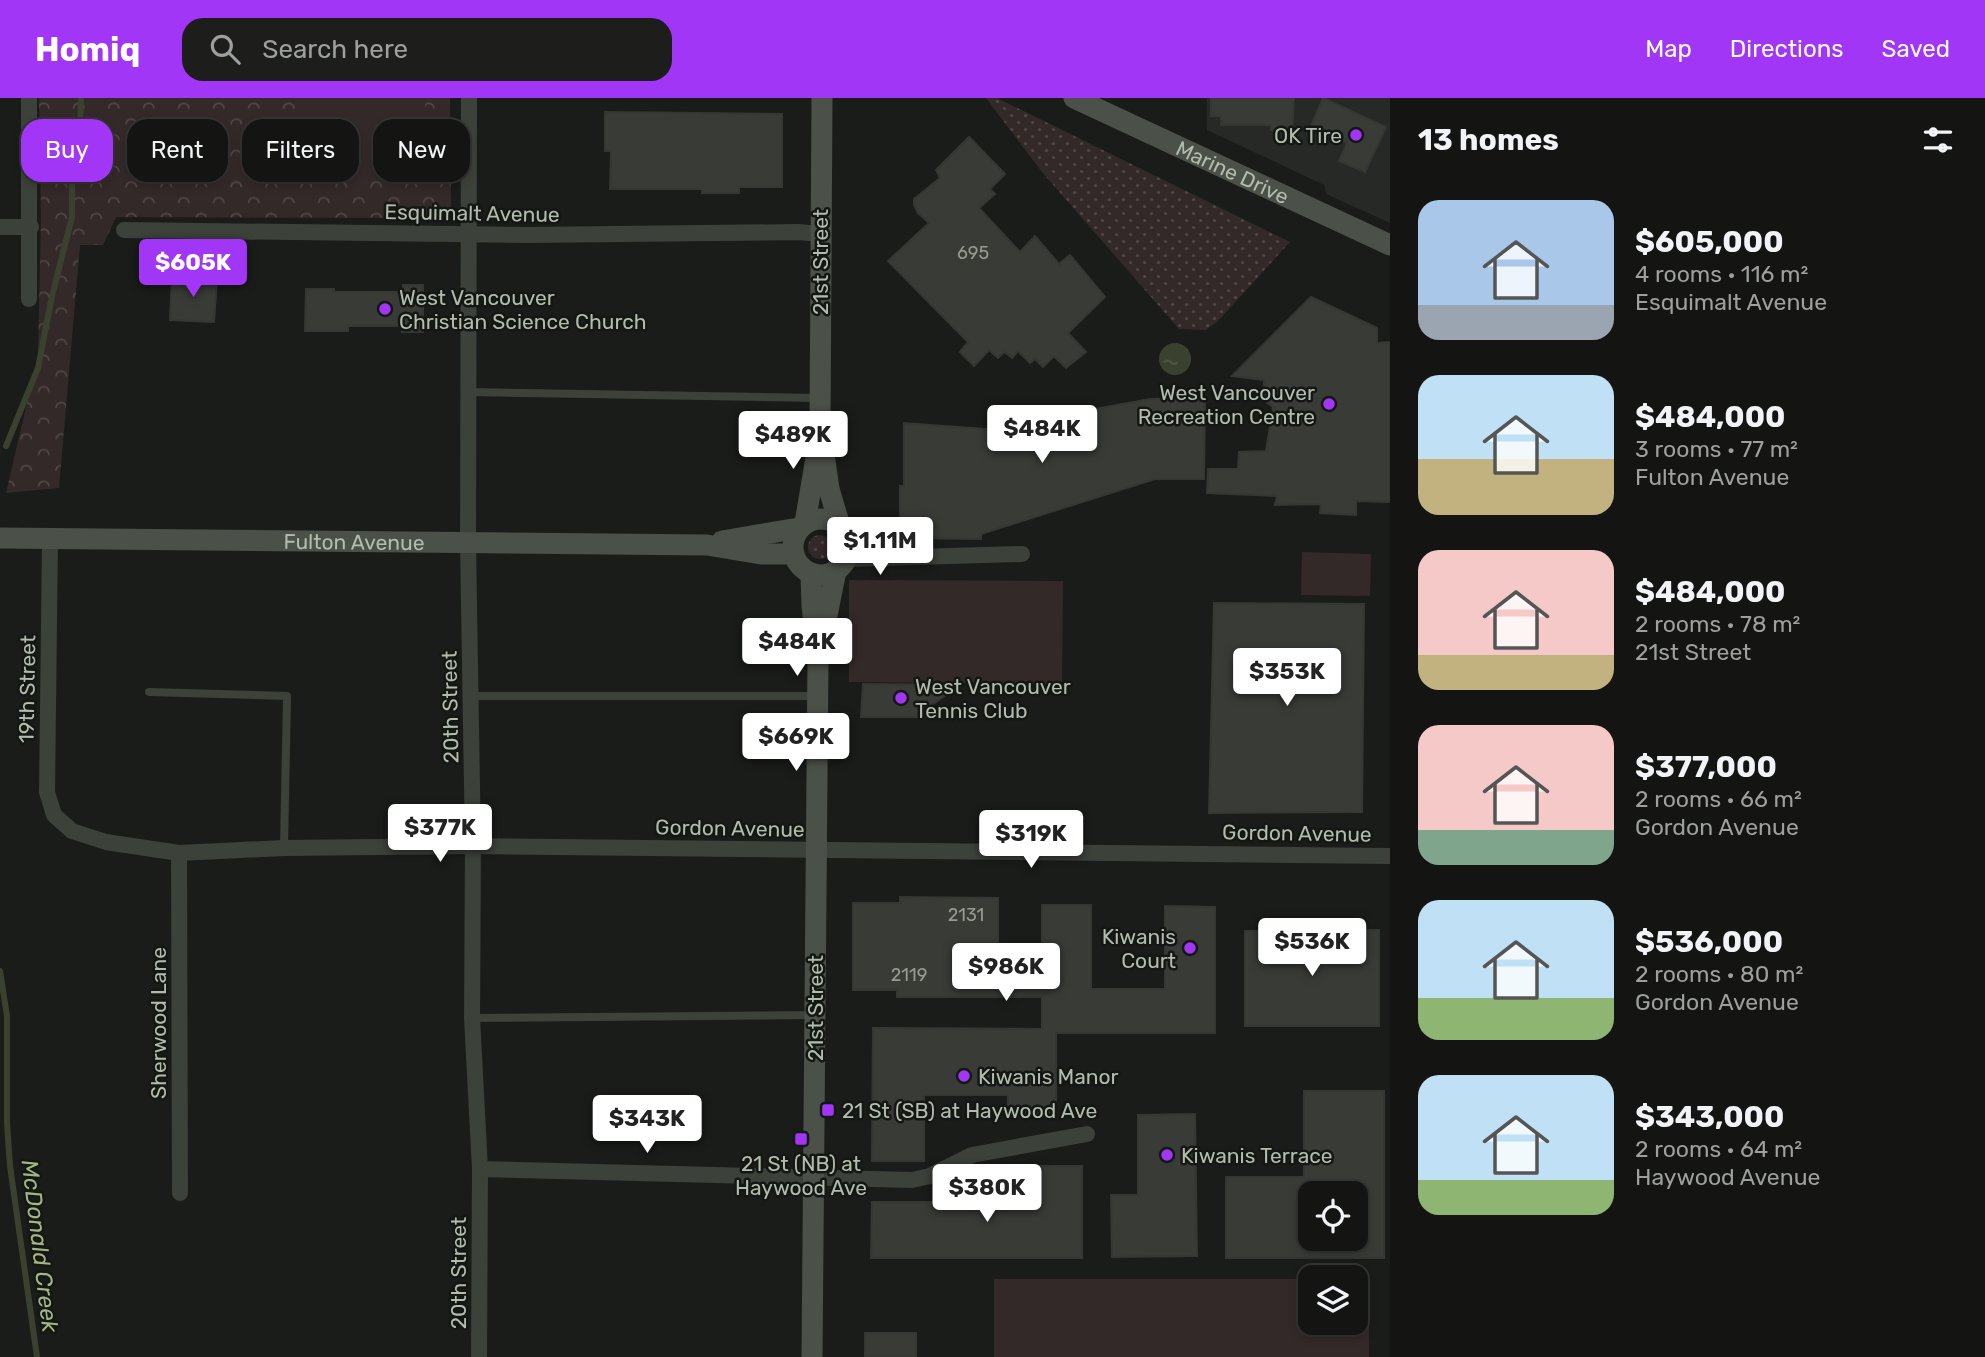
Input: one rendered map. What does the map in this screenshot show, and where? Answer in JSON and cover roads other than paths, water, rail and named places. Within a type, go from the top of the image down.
[{"type":"main road","name":"21st Street","points":[[802,526],[812,489],[820,426],[822,98]]},
{"type":"main road","name":"Marine Drive","points":[[1074,98],[1390,246]]},
{"type":"main road","name":"21st Street","points":[[818,659],[843,549],[820,426]]},
{"type":"main road","points":[[823,518],[843,549],[820,575],[803,570],[793,554],[792,545],[802,526],[823,518]]},
{"type":"main road","name":"Fulton Avenue","points":[[706,544],[802,526]]},
{"type":"main road","name":"Fulton Avenue","points":[[0,538],[706,544],[761,554],[793,554]]},
{"type":"main road","name":"21st Street","points":[[811,574],[818,659],[812,1357]]},
{"type":"street","points":[[29,98],[29,299]]},
{"type":"street","name":"20th Street","points":[[469,98],[471,1018],[480,1169],[479,1357]]},
{"type":"street","points":[[0,227],[31,228]]},
{"type":"street","name":"Esquimalt Avenue","points":[[124,230],[820,234]]},
{"type":"street","name":"19th Street","points":[[50,539],[47,792],[54,815],[72,831]]},
{"type":"street","points":[[843,549],[911,555],[1021,554]]},
{"type":"street","name":"Gordon Avenue","points":[[72,831],[106,842],[179,853],[284,848],[472,846],[1390,856]]},
{"type":"street","name":"Sherwood Lane","points":[[179,853],[180,1193]]},
{"type":"street","points":[[480,1169],[912,1180],[930,1176],[972,1154],[1087,1134]]},
{"type":"lane","points":[[469,392],[820,398]]},
{"type":"lane","points":[[149,692],[287,696],[284,848]]},
{"type":"lane","points":[[470,696],[818,696]]},
{"type":"lane","points":[[471,1018],[816,1015]]},
{"type":"water","points":[[1175,343],[1186,348],[1191,359],[1186,370],[1175,375],[1164,370],[1159,359],[1164,348]]},
{"type":"waterway","name":"McDonald Creek","points":[[6,446],[38,368],[52,296],[72,217],[72,186],[80,131],[81,98]]},
{"type":"waterway","name":"McDonald Creek","points":[[0,971],[7,1016],[7,1123],[10,1166],[37,1357]]},
{"type":"place","name":"OK Tire","points":[[1356,135]]},
{"type":"place","name":"West Vancouver Christian Science Church","points":[[385,309]]},
{"type":"place","name":"West Vancouver Recreation Centre","points":[[1329,404]]},
{"type":"place","name":"West Vancouver Tennis Club","points":[[901,698]]},
{"type":"place","name":"Kiwanis Court","points":[[1190,948]]},
{"type":"place","name":"Kiwanis Manor","points":[[964,1076]]},
{"type":"place","name":"21 St (SB) at Haywood Ave","points":[[828,1110]]},
{"type":"place","name":"21 St (NB) at Haywood Ave","points":[[801,1139]]},
{"type":"place","name":"Kiwanis Terrace","points":[[1167,1155]]}]
